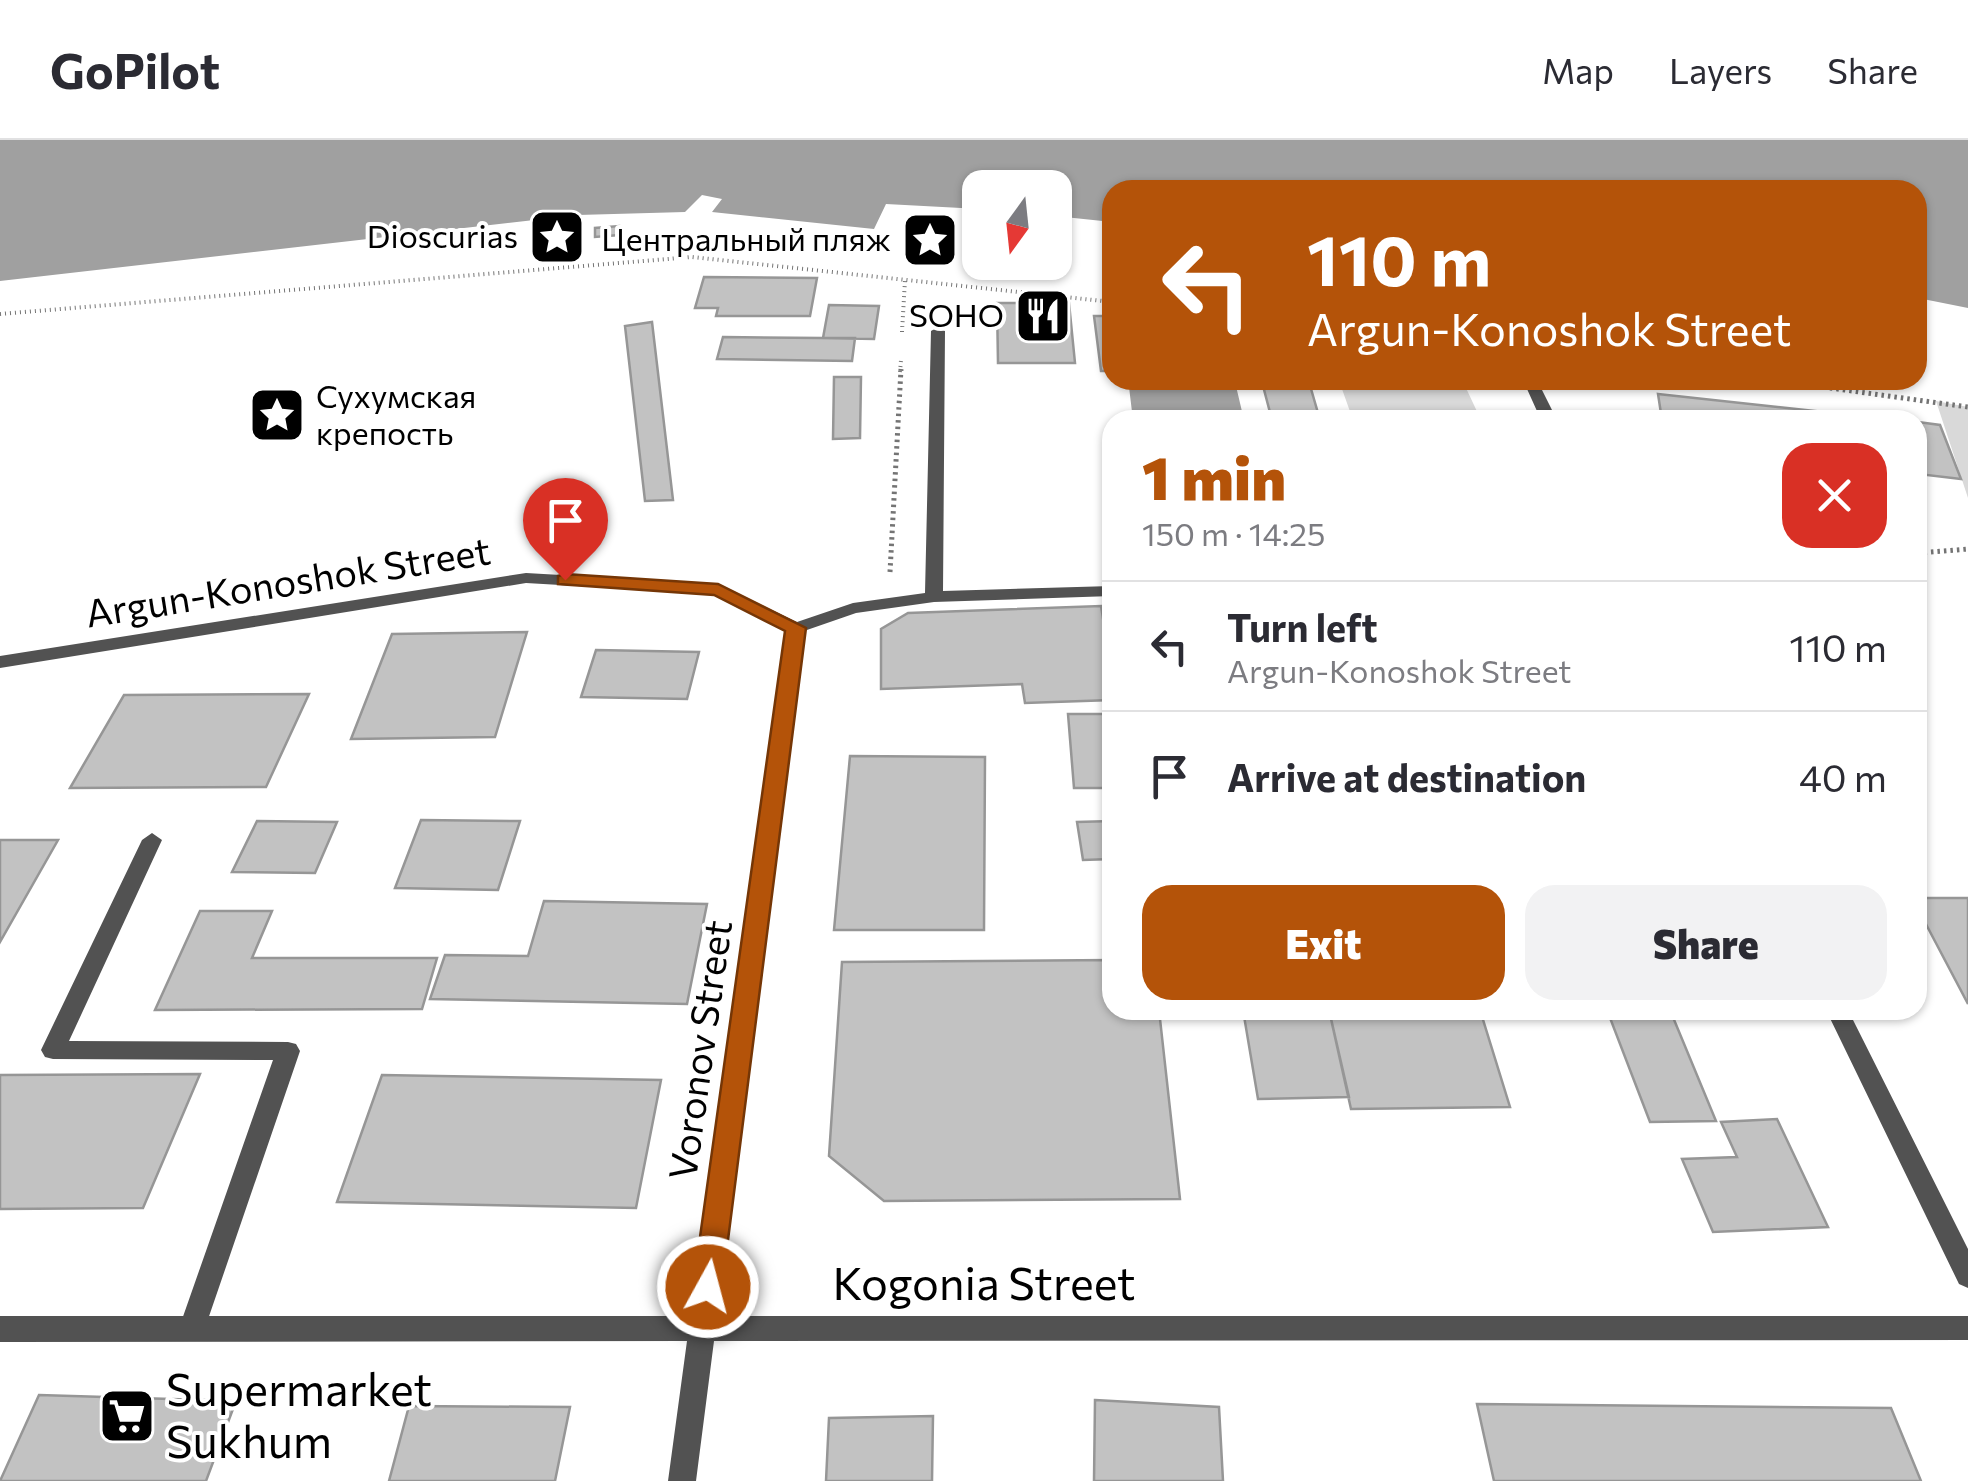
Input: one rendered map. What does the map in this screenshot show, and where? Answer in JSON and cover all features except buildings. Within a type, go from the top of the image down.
[{"type":"street","points":[[934,597],[938,331]]},
{"type":"street","name":"Argun-Konoshok Street","points":[[0,662],[526,578],[718,590],[796,628]]},
{"type":"street","points":[[796,628],[853,608],[934,597],[1102,592]]},
{"type":"street","name":"Voronov Street","points":[[682,1481],[796,628]]},
{"type":"street","points":[[152,840],[53,1050],[288,1051],[192,1328]]},
{"type":"street","points":[[1842,1020],[1968,1276]]},
{"type":"street","name":"Kogonia Street","points":[[0,1328],[1968,1328]]},
{"type":"path","points":[[0,314],[692,258],[1102,301]]},
{"type":"path","points":[[888,603],[905,280]]},
{"type":"path","points":[[1845,390],[1968,407]]},
{"type":"path","points":[[1927,552],[1968,549]]},
{"type":"shaded area","points":[[0,140],[1968,140],[1968,308],[1927,300],[1927,180],[1102,180],[1102,221],[1072,218],[1072,170],[962,170],[962,208],[886,204],[874,229],[712,212],[722,199],[702,195],[685,212],[578,215],[0,281]]},
{"type":"shaded area","points":[[1129,390],[1237,390],[1242,410],[1132,410]]},
{"type":"shaded area","points":[[1342,390],[1467,390],[1476,410],[1349,410]]},
{"type":"shaded area","points":[[1936,401],[1968,407],[1968,498]]},
{"type":"place","name":"Dioscurias","points":[[557,237]]},
{"type":"place","name":"Центральный пляж","points":[[930,240]]},
{"type":"place","name":"SOHO","points":[[1043,316]]},
{"type":"place","name":"Сухумская крепость","points":[[277,415]]},
{"type":"place","name":"Supermarket Sukhum","points":[[127,1416]]},
{"type":"route","points":[[565,580],[718,590],[796,628],[708,1287]]}]
